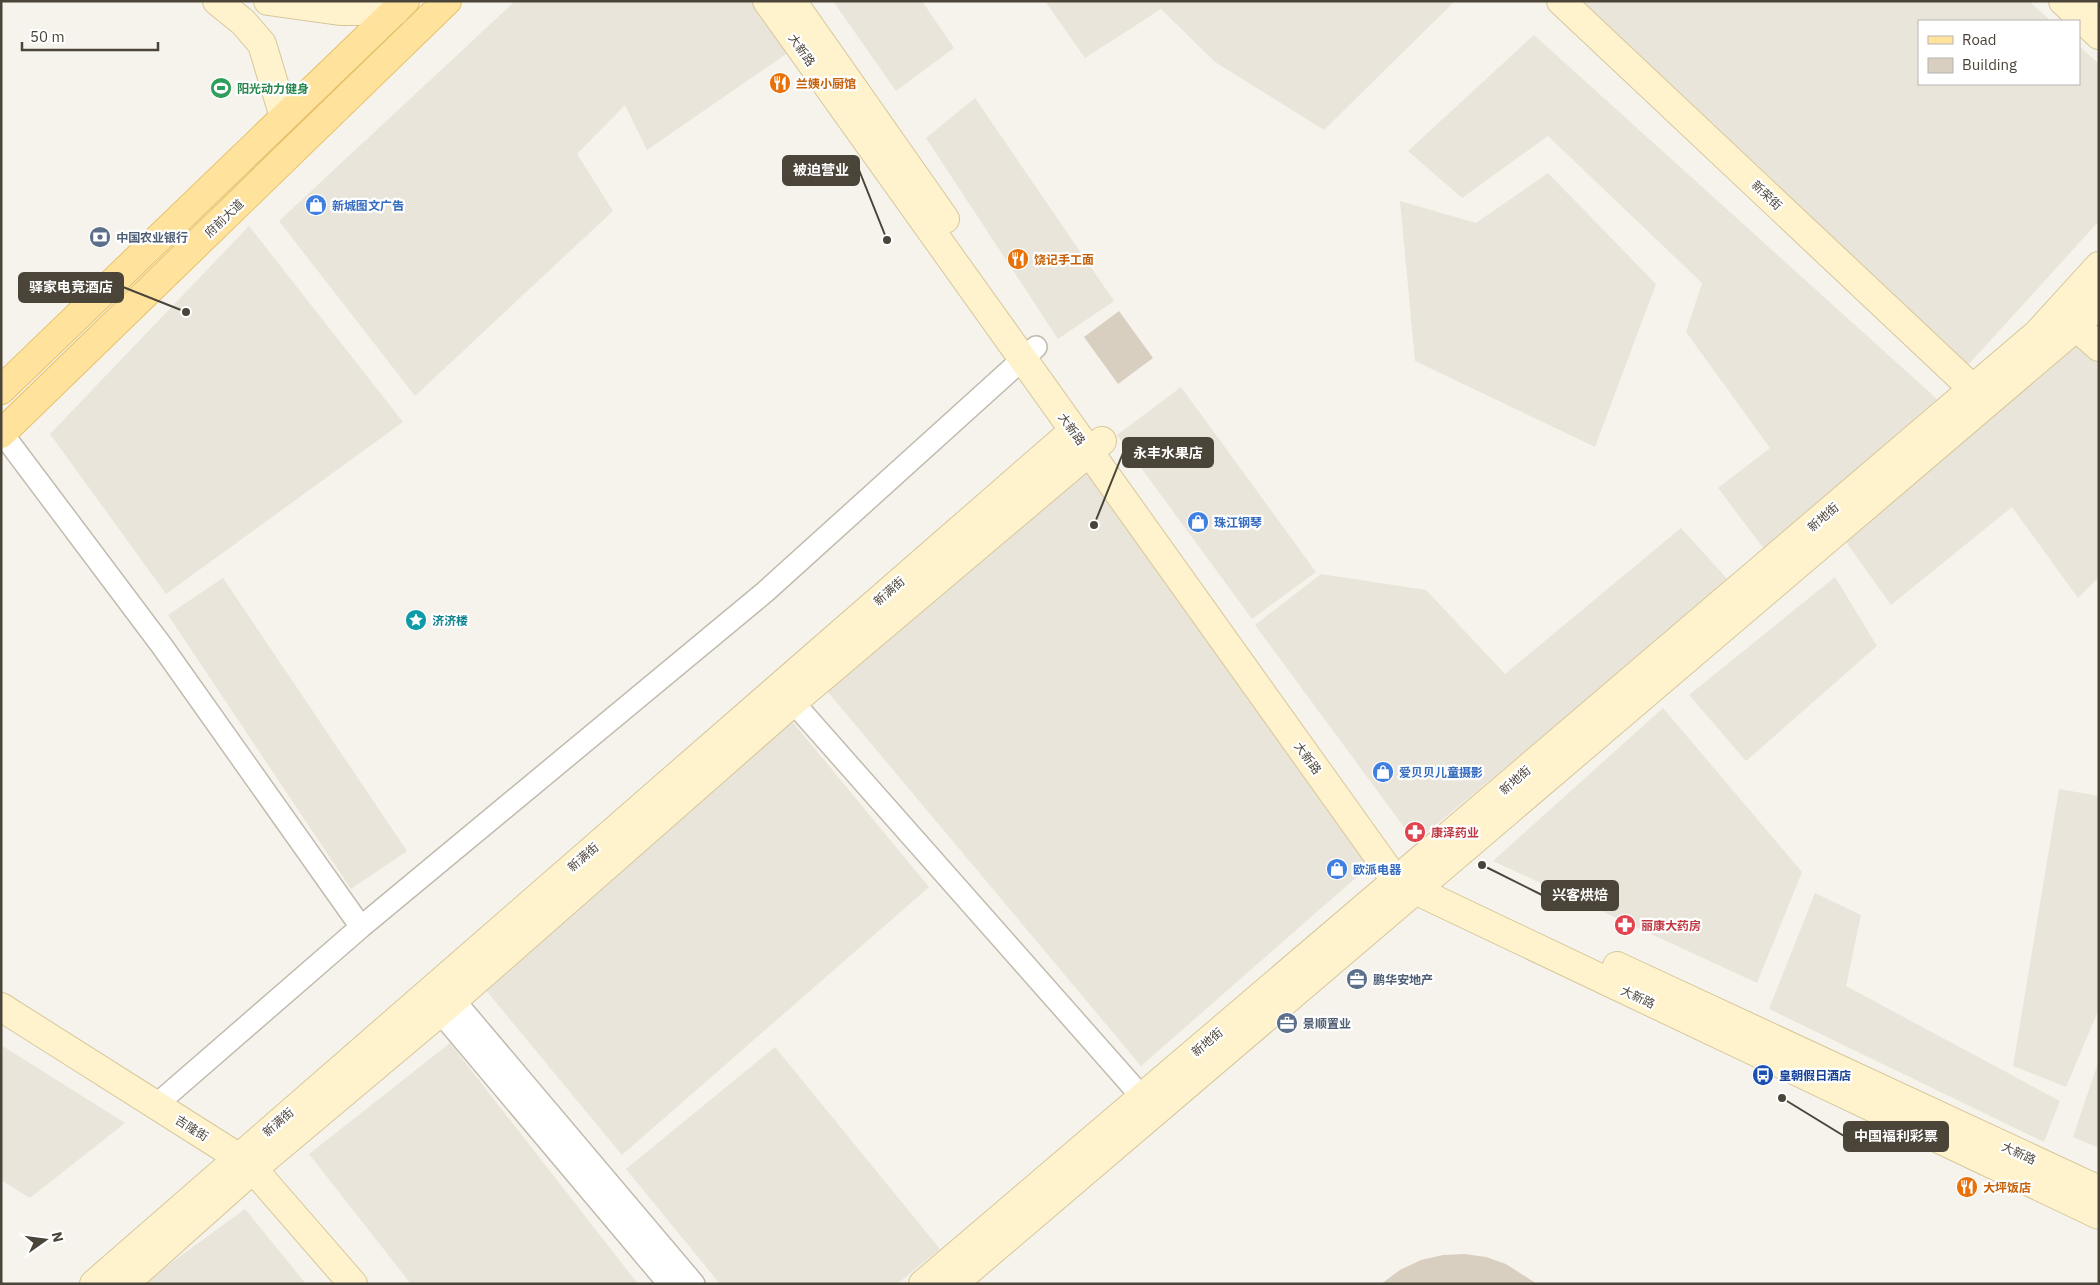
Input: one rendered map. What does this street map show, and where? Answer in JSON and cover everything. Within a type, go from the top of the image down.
[{"type":"main road","name":"府前大道","points":[[2,433],[448,1]]},
{"type":"main road","points":[[1,390],[400,6]]},
{"type":"street","points":[[268,1],[340,11],[400,6]]},
{"type":"street","name":"大新路","points":[[767,1],[1073,431],[1403,875],[2099,1215]]},
{"type":"street","name":"大新路","points":[[792,1],[1103,441],[1403,875],[2099,1190]]},
{"type":"street","name":"新荣街","points":[[1561,1],[1973,389]]},
{"type":"street","points":[[2063,1],[2099,36]]},
{"type":"street","points":[[2093,1],[2099,7]]},
{"type":"street","points":[[224,6],[262,44],[284,117]]},
{"type":"street","name":"新地街","points":[[923,1284],[2078,301],[2099,266]]},
{"type":"street","points":[[2078,301],[2099,313]]},
{"type":"street","points":[[2078,301],[2099,347]]},
{"type":"street","name":"新地街","points":[[953,1284],[2075,328],[2078,301]]},
{"type":"street","points":[[156,1105],[361,927],[765,592],[1036,347]]},
{"type":"street","name":"新满街","points":[[124,1284],[240,1168],[1073,431]]},
{"type":"street","points":[[2,433],[162,646],[361,927]]},
{"type":"street","name":"新满街","points":[[94,1284],[446,1006],[793,702],[1103,441]]},
{"type":"street","points":[[793,702],[1142,1097]]},
{"type":"street","points":[[446,1006],[669,1284]]},
{"type":"street","points":[[446,1006],[694,1284]]},
{"type":"street","name":"吉隆街","points":[[1,1008],[156,1105],[240,1168],[353,1284]]},
{"type":"street","name":"吉隆街","points":[[1,1026],[150,1121],[240,1168],[330,1284]]},
{"type":"shaded area","points":[[515,1],[764,1],[795,48],[647,150],[625,105],[577,154],[613,211],[415,396],[279,221]]},
{"type":"shaded area","points":[[833,1],[922,1],[954,48],[896,91]]},
{"type":"shaded area","points":[[1045,1],[1455,1],[1324,130],[1215,62],[1161,9],[1085,58]]},
{"type":"shaded area","points":[[1581,1],[2029,1],[2050,20],[1918,20],[1918,85],[2080,85],[2080,47],[2099,64],[2099,221],[1968,365]]},
{"type":"shaded area","points":[[1534,35],[1937,399],[1764,549],[1718,488],[1770,448],[1686,332],[1702,283],[1548,136],[1462,198],[1408,151]]},
{"type":"shaded area","points":[[975,98],[1114,301],[1058,339],[926,138]]},
{"type":"shaded area","points":[[1548,173],[1656,284],[1595,447],[1415,361],[1400,201],[1476,223]]},
{"type":"shaded area","points":[[249,226],[403,422],[166,594],[50,434]]},
{"type":"shaded area","points":[[2075,328],[2099,350],[2099,577],[2078,598],[2012,507],[1891,605],[1846,542]]},
{"type":"shaded area","points":[[1181,387],[1316,572],[1252,619],[1117,435]]},
{"type":"shaded area","points":[[1080,449],[1374,862],[1141,1066],[817,679]]},
{"type":"shaded area","points":[[1681,528],[1730,582],[1415,842],[1255,625],[1321,574],[1426,590],[1505,674]]},
{"type":"shaded area","points":[[1835,577],[1877,646],[1746,761],[1689,695]]},
{"type":"shaded area","points":[[223,578],[407,851],[351,889],[168,615]]},
{"type":"shaded area","points":[[1663,708],[1802,872],[1757,983],[1493,861]]},
{"type":"shaded area","points":[[782,709],[929,887],[622,1155],[475,977]]},
{"type":"shaded area","points":[[2059,789],[2099,796],[2099,1009],[2066,1087],[2013,1066]]},
{"type":"shaded area","points":[[1815,893],[1861,915],[1846,986],[2060,1101],[2044,1142],[1769,1009]]},
{"type":"shaded area","points":[[450,1043],[638,1284],[411,1284],[309,1154]]},
{"type":"shaded area","points":[[1,1045],[125,1123],[30,1198],[1,1180]]},
{"type":"shaded area","points":[[775,1047],[940,1249],[897,1284],[720,1284],[626,1169]]},
{"type":"shaded area","points":[[2099,1060],[2099,1148],[2073,1137]]},
{"type":"shaded area","points":[[245,1209],[306,1284],[142,1284]]},
{"type":"building","points":[[1119,311],[1153,358],[1118,384],[1084,337]]},
{"type":"building","points":[[1465,1254],[1486,1257],[1506,1264],[1537,1284],[1381,1284],[1400,1270],[1421,1260],[1443,1255]]},
{"type":"place","name":"兰姨小厨馆","points":[[780,83]]},
{"type":"place","name":"阳光动力健身","points":[[221,88]]},
{"type":"place","name":"新城图文广告","points":[[316,205]]},
{"type":"place","name":"中国农业银行","points":[[100,237]]},
{"type":"place","name":"被迫营业","points":[[887,240]]},
{"type":"place","name":"饶记手工面","points":[[1018,259]]},
{"type":"place","name":"驿家电竞酒店","points":[[186,312]]},
{"type":"place","name":"珠江钢琴","points":[[1198,522]]},
{"type":"place","name":"永丰水果店","points":[[1094,525]]},
{"type":"place","name":"济济楼","points":[[416,620]]},
{"type":"place","name":"爱贝贝儿童摄影","points":[[1383,772]]},
{"type":"place","name":"康泽药业","points":[[1415,832]]},
{"type":"place","name":"兴客烘焙","points":[[1482,865]]},
{"type":"place","name":"欧派电器","points":[[1337,869]]},
{"type":"place","name":"丽康大药房","points":[[1625,925]]},
{"type":"place","name":"鹏华安地产","points":[[1357,979]]},
{"type":"place","name":"景顺置业","points":[[1287,1023]]},
{"type":"place","name":"皇朝假日酒店","points":[[1763,1075]]},
{"type":"place","name":"中国福利彩票","points":[[1782,1098]]},
{"type":"place","name":"大坪饭店","points":[[1967,1187]]}]
